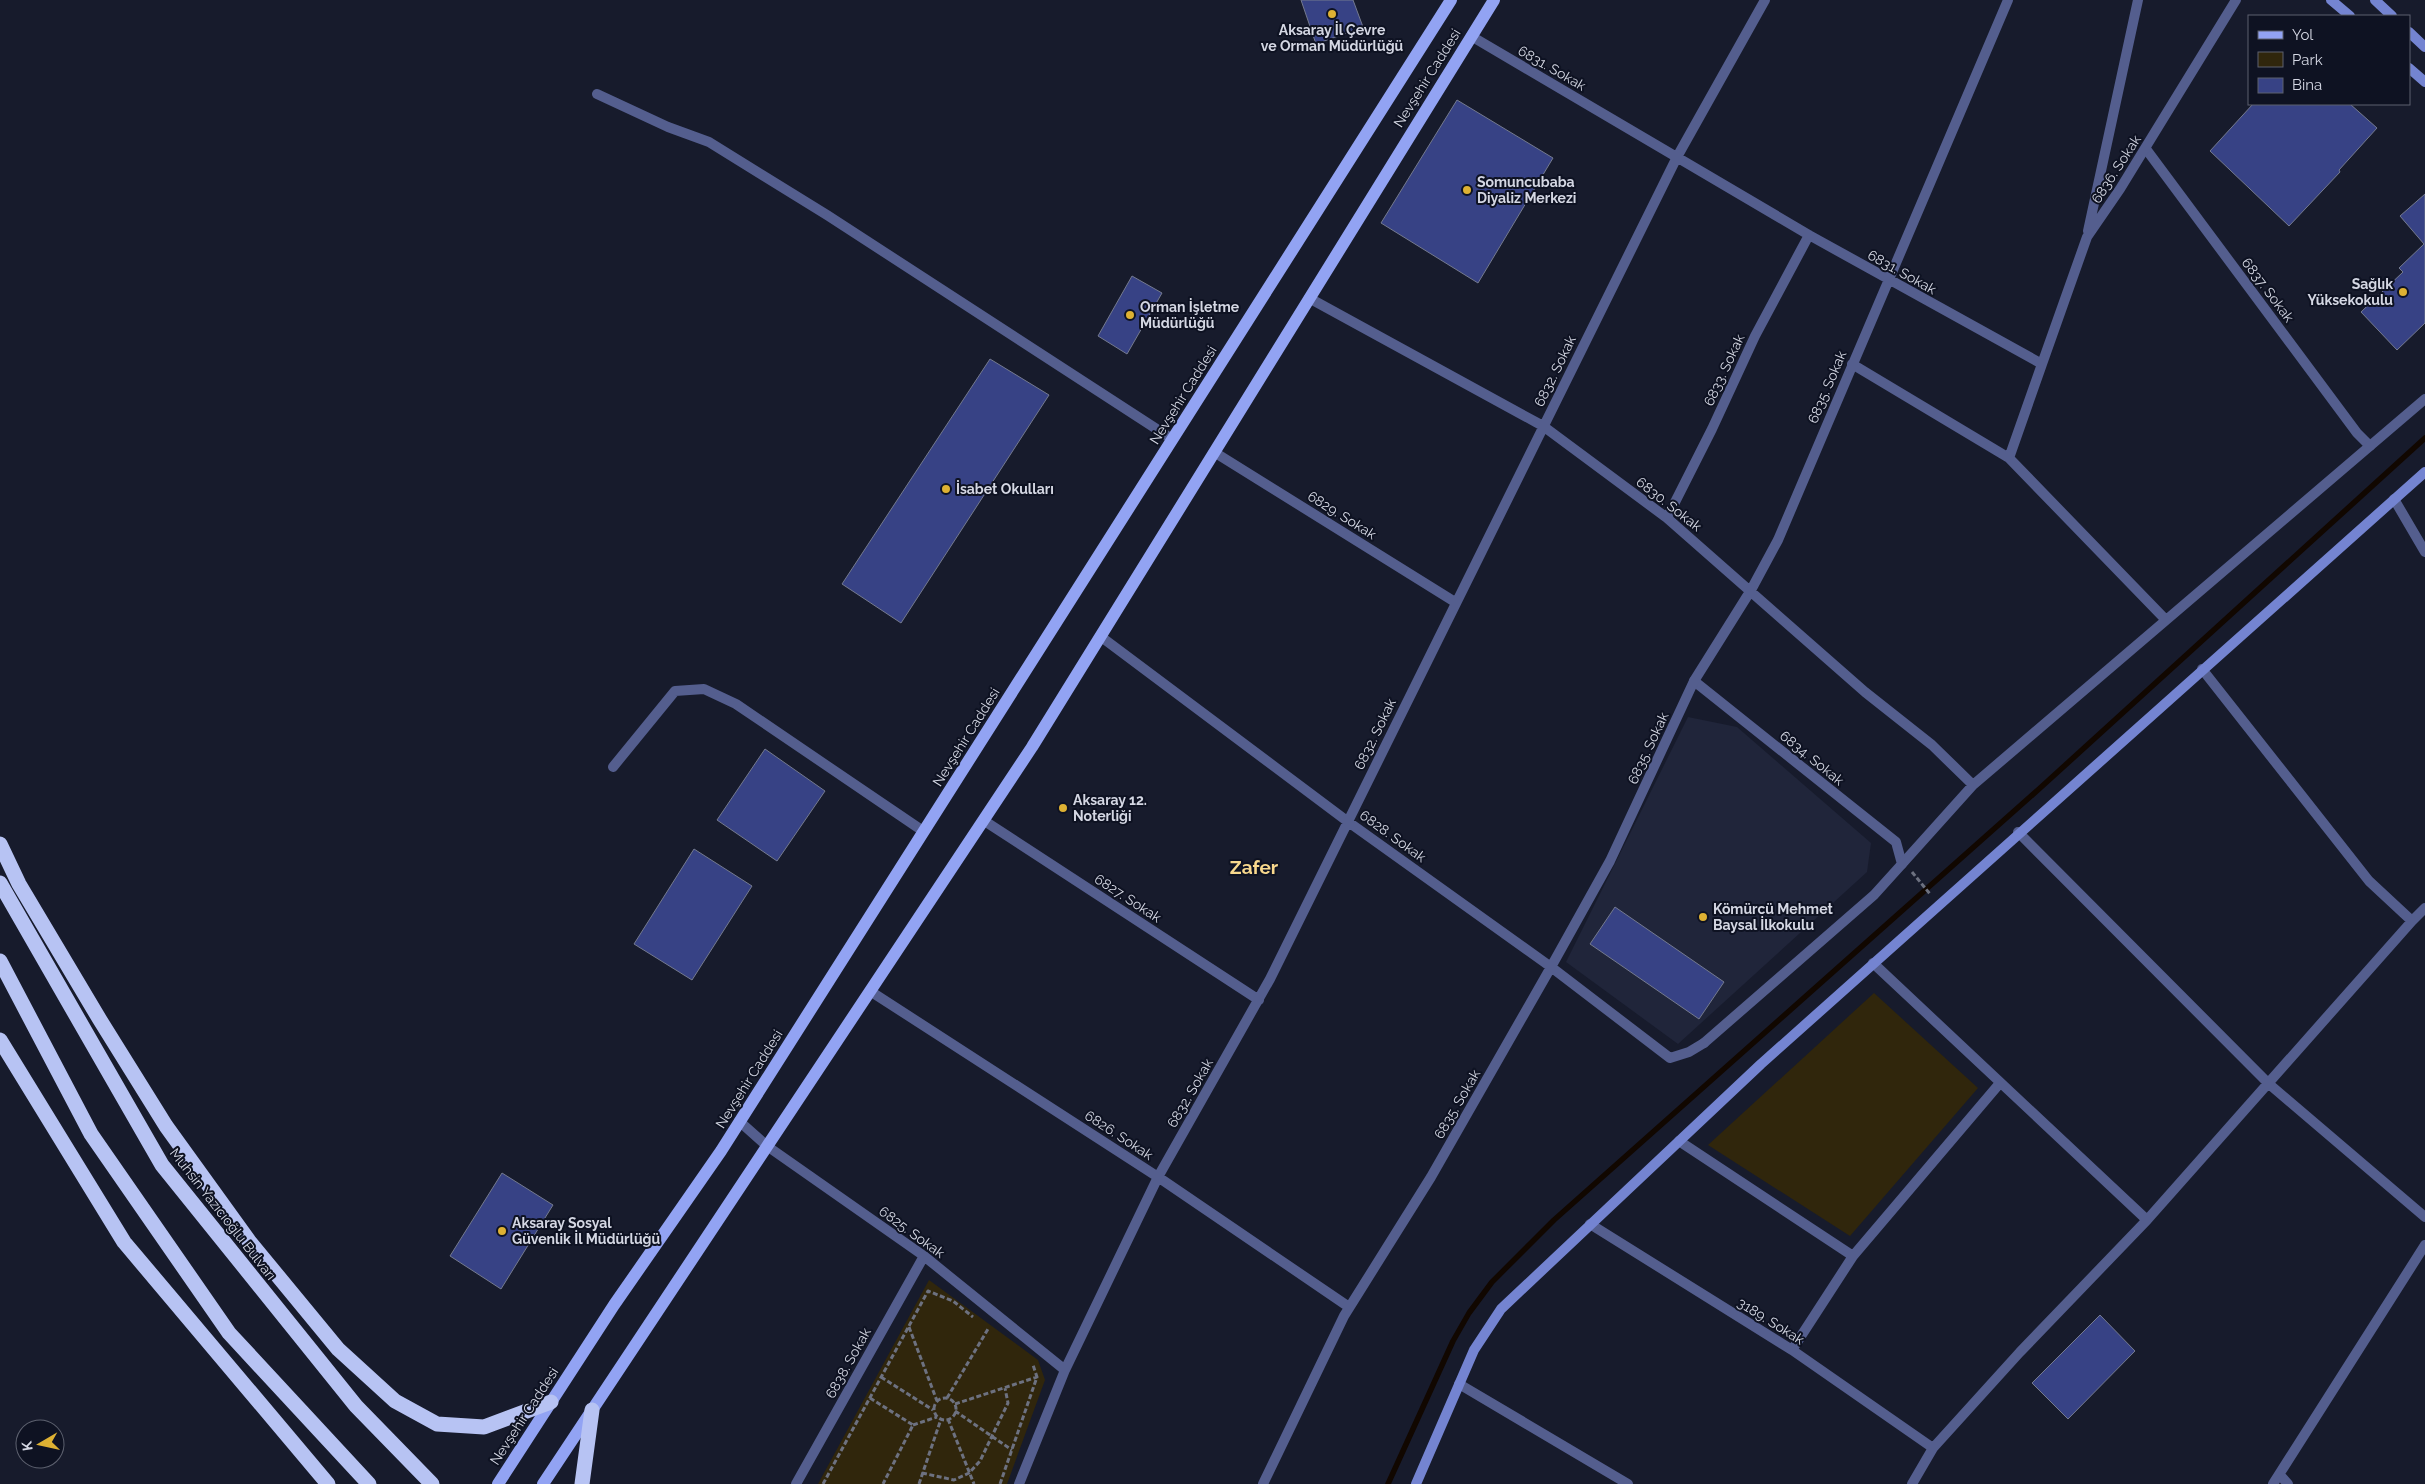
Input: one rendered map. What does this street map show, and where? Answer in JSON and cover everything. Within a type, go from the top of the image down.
[{"type":"highway","points":[[0,844],[24,893],[166,1126],[249,1241],[338,1349],[396,1401],[437,1424],[484,1426],[551,1402]]},
{"type":"highway","name":"Muhsin Yazıcıoğlu Bulvarı","points":[[0,883],[162,1165],[356,1406],[430,1483]]},
{"type":"highway","points":[[0,961],[91,1134],[229,1333],[368,1484]]},
{"type":"highway","points":[[0,1040],[124,1242],[328,1484]]},
{"type":"highway","points":[[582,1484],[592,1410]]},
{"type":"main road","name":"Nevşehir Caddesi","points":[[498,1484],[739,1122],[1451,0]]},
{"type":"main road","name":"Nevşehir Caddesi","points":[[544,1484],[1032,747],[1494,0]]},
{"type":"street","name":"6832. Sokak","points":[[1019,1484],[1065,1370],[1158,1177],[1259,1000],[1677,157],[1765,0]]},
{"type":"street","name":"6835. Sokak","points":[[1263,1484],[1349,1307],[1431,1177],[1551,967],[1610,861],[1694,681],[1751,590],[1778,540],[2008,0]]},
{"type":"street","points":[[2087,237],[2138,0]]},
{"type":"street","name":"6836. Sokak","points":[[2042,364],[2087,237],[2146,149],[2236,0]]},
{"type":"street","points":[[2331,0],[2349,15]]},
{"type":"street","points":[[2375,0],[2391,15]]},
{"type":"street","points":[[2410,33],[2425,47]]},
{"type":"street","name":"6831. Sokak","points":[[1471,36],[1889,281],[2042,364]]},
{"type":"street","points":[[2410,69],[2425,82]]},
{"type":"street","points":[[597,94],[668,127],[709,142],[828,216],[1172,439]]},
{"type":"street","name":"6837. Sokak","points":[[2146,149],[2357,433],[2370,446]]},
{"type":"street","name":"6833. Sokak","points":[[1667,518],[1712,430],[1755,336],[1809,235]]},
{"type":"street","name":"6830. Sokak","points":[[1309,298],[1544,426],[1667,518],[1865,692],[1932,745],[1973,785]]},
{"type":"street","points":[[1852,364],[2009,458],[2165,620]]},
{"type":"street","points":[[2009,458],[2042,364]]},
{"type":"street","points":[[1902,864],[1973,785],[2096,682],[2165,620],[2425,399]]},
{"type":"street","name":"6829. Sokak","points":[[1214,452],[1455,602]]},
{"type":"street","points":[[1416,1484],[1474,1350],[1501,1309],[1678,1141],[1873,963],[2018,832],[2425,472]]},
{"type":"street","points":[[2394,499],[2425,552]]},
{"type":"street","name":"6828. Sokak","points":[[1100,636],[1348,821],[1551,967],[1670,1058],[1689,1052],[1704,1043],[1874,895],[1902,864]]},
{"type":"street","points":[[2202,669],[2369,881],[2412,921]]},
{"type":"street","name":"6834. Sokak","points":[[1694,681],[1896,842],[1902,864]]},
{"type":"street","points":[[613,767],[675,691],[704,689],[736,704],[923,831]]},
{"type":"street","name":"6827. Sokak","points":[[983,820],[1259,1000]]},
{"type":"street","points":[[2018,832],[2269,1084],[2425,1217]]},
{"type":"street","points":[[1912,1484],[1933,1448],[2020,1352],[2147,1220],[2425,908]]},
{"type":"street","points":[[1873,963],[2147,1220]]},
{"type":"street","name":"6826. Sokak","points":[[870,991],[1158,1177],[1349,1307]]},
{"type":"street","points":[[1792,1350],[1853,1256],[2000,1083]]},
{"type":"street","name":"6825. Sokak","points":[[739,1122],[767,1146],[924,1256],[1065,1370]]},
{"type":"street","points":[[1678,1141],[1853,1256]]},
{"type":"street","name":"3189. Sokak","points":[[1590,1224],[1792,1350],[1933,1448]]},
{"type":"street","points":[[2273,1484],[2425,1245]]},
{"type":"street","name":"6838. Sokak","points":[[796,1484],[924,1256]]},
{"type":"street","points":[[1459,1384],[1628,1484]]},
{"type":"street","points":[[2280,1475],[2288,1484]]},
{"type":"path","points":[[1919,879],[1933,897]]},
{"type":"path","points":[[823,1484],[928,1291],[953,1302],[974,1318]]},
{"type":"path","points":[[981,1323],[995,1334]]},
{"type":"path","points":[[909,1327],[937,1401],[934,1410]]},
{"type":"path","points":[[937,1401],[947,1398],[988,1329]]},
{"type":"path","points":[[1000,1484],[1037,1377],[1035,1366],[1028,1361]]},
{"type":"path","points":[[881,1377],[934,1410],[939,1418],[919,1484]]},
{"type":"path","points":[[955,1404],[1037,1377]]},
{"type":"path","points":[[922,1473],[954,1480],[969,1473],[980,1461],[1008,1403],[1005,1388]]},
{"type":"path","points":[[870,1398],[913,1425],[939,1418],[948,1419],[956,1412]]},
{"type":"path","points":[[947,1398],[955,1404],[956,1412]]},
{"type":"path","points":[[956,1412],[1012,1450]]},
{"type":"path","points":[[948,1419],[974,1484]]},
{"type":"path","points":[[883,1484],[913,1425]]},
{"type":"shaded area","name":"Kömürcü Mehmet Baysal İlkokulu","points":[[1688,717],[1737,727],[1871,843],[1867,872],[1678,1044],[1566,962]]},
{"type":"green space","points":[[1874,993],[1978,1088],[1850,1236],[1708,1145]]},
{"type":"green space","points":[[929,1280],[1038,1360],[1045,1380],[1007,1484],[818,1484]]},
{"type":"building","name":"Aksaray İl Çevre ve Orman Müdürlüğü","points":[[1301,0],[1353,0],[1363,27],[1316,44]]},
{"type":"building","name":"Somuncubaba Diyaliz Merkezi","points":[[1457,100],[1553,158],[1478,283],[1381,223]]},
{"type":"building","points":[[2252,105],[2351,105],[2377,128],[2339,170],[2340,172],[2289,226],[2210,151]]},
{"type":"building","name":"Sağlık Yüksekokulu","points":[[2425,194],[2425,323],[2397,350],[2361,312],[2403,272],[2399,268],[2424,244],[2400,216]]},
{"type":"building","name":"Orman İşletme Müdürlüğü","points":[[1132,276],[1162,293],[1127,354],[1098,336]]},
{"type":"building","name":"İsabet Okulları","points":[[990,359],[1049,395],[901,623],[842,584]]},
{"type":"building","points":[[765,749],[825,791],[777,861],[717,820]]},
{"type":"building","points":[[694,849],[752,886],[692,980],[634,944]]},
{"type":"building","points":[[1615,907],[1724,982],[1699,1019],[1590,944]]},
{"type":"building","name":"Aksaray Sosyal Güvenlik İl Müdürlüğü","points":[[502,1173],[553,1205],[501,1289],[450,1256]]},
{"type":"building","points":[[2100,1315],[2135,1351],[2068,1419],[2032,1383]]},
{"type":"waterway","points":[[1388,1484],[1453,1341],[1469,1313],[1492,1282],[1554,1220],[2039,789],[2425,438]]},
{"type":"place","name":"Aksaray İl Çevre ve Orman Müdürlüğü","points":[[1332,14]]},
{"type":"place","name":"Somuncubaba Diyaliz Merkezi","points":[[1467,190]]},
{"type":"place","name":"Sağlık Yüksekokulu","points":[[2403,292]]},
{"type":"place","name":"Orman İşletme Müdürlüğü","points":[[1130,315]]},
{"type":"place","name":"İsabet Okulları","points":[[946,489]]},
{"type":"place","name":"Aksaray 12. Noterliği","points":[[1063,808]]},
{"type":"place","name":"Kömürcü Mehmet Baysal İlkokulu","points":[[1703,917]]},
{"type":"place","name":"Aksaray Sosyal Güvenlik İl Müdürlüğü","points":[[502,1231]]},
{"type":"district","name":"Zafer","points":[[1254,867]]}]
